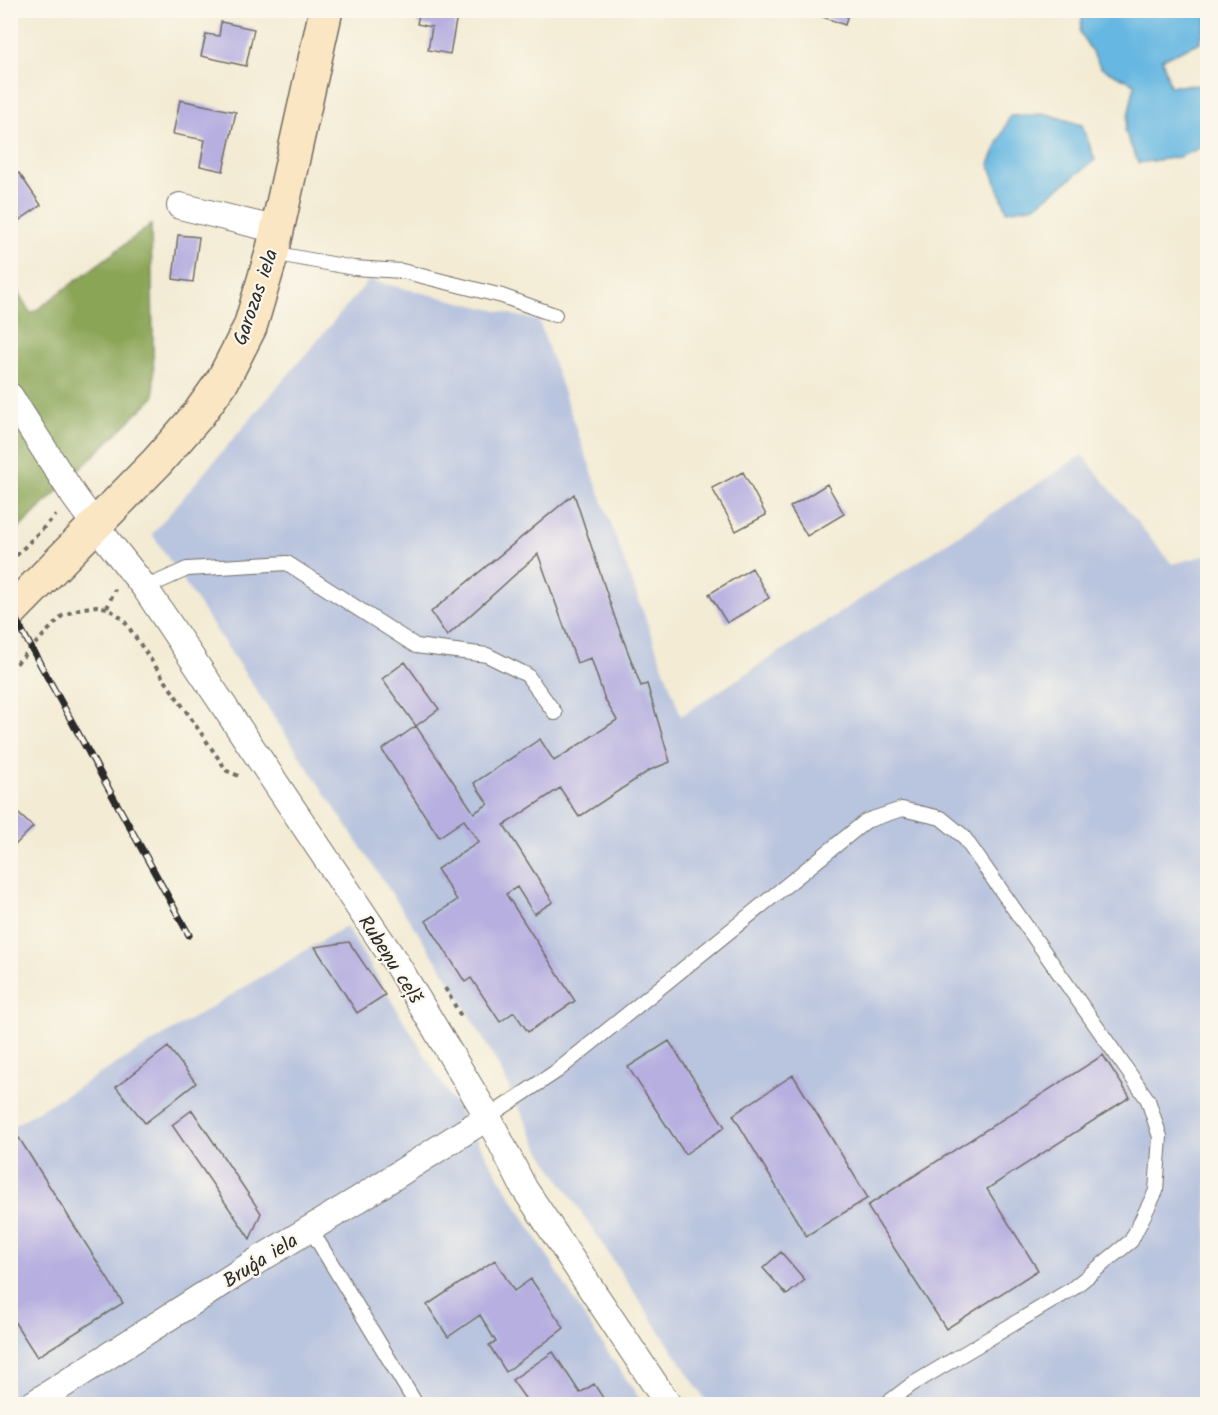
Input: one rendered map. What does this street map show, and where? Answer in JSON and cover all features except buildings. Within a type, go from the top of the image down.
[{"type":"main road","name":"Garozas iela","points":[[10,612],[157,462],[198,415],[223,380],[250,327],[275,241],[326,10]]},
{"type":"street","points":[[180,206],[275,241]]},
{"type":"street","name":"Rubeņu ceļš","points":[[10,396],[96,526],[145,588],[396,963],[488,1117],[524,1188],[668,1404]]},
{"type":"street","name":"Bruģa iela","points":[[33,1404],[488,1117]]},
{"type":"lane","points":[[275,241],[354,268],[402,271],[502,296],[555,315]]},
{"type":"lane","points":[[145,588],[187,569],[287,563],[416,646],[488,655],[527,675],[555,713]]},
{"type":"lane","points":[[488,1117],[557,1071],[866,821],[902,809],[941,818],[963,836],[1148,1100],[1160,1137],[1156,1191],[1131,1241],[1072,1289],[911,1385],[886,1404]]},
{"type":"lane","points":[[310,1228],[416,1404]]},
{"type":"path","points":[[10,562],[75,496]]},
{"type":"shaded area","points":[[369,280],[539,321],[681,716],[1082,455],[1172,564],[1207,555],[1207,1404],[708,1404],[540,1150],[497,1063],[450,981],[152,534]]},
{"type":"shaded area","points":[[346,926],[589,1324],[643,1404],[11,1404],[10,1128]]},
{"type":"green space","points":[[151,225],[154,397],[11,536],[10,279],[31,314]]},
{"type":"water","points":[[1083,11],[1207,11],[1207,21],[1200,42],[1162,59],[1170,86],[1207,85],[1207,145],[1179,157],[1138,163],[1125,131],[1135,84],[1101,68],[1080,32]]},
{"type":"water","points":[[1047,114],[1082,125],[1095,160],[1035,206],[1007,211],[989,164],[1010,116]]},
{"type":"railway","points":[[10,609],[189,935]]}]
